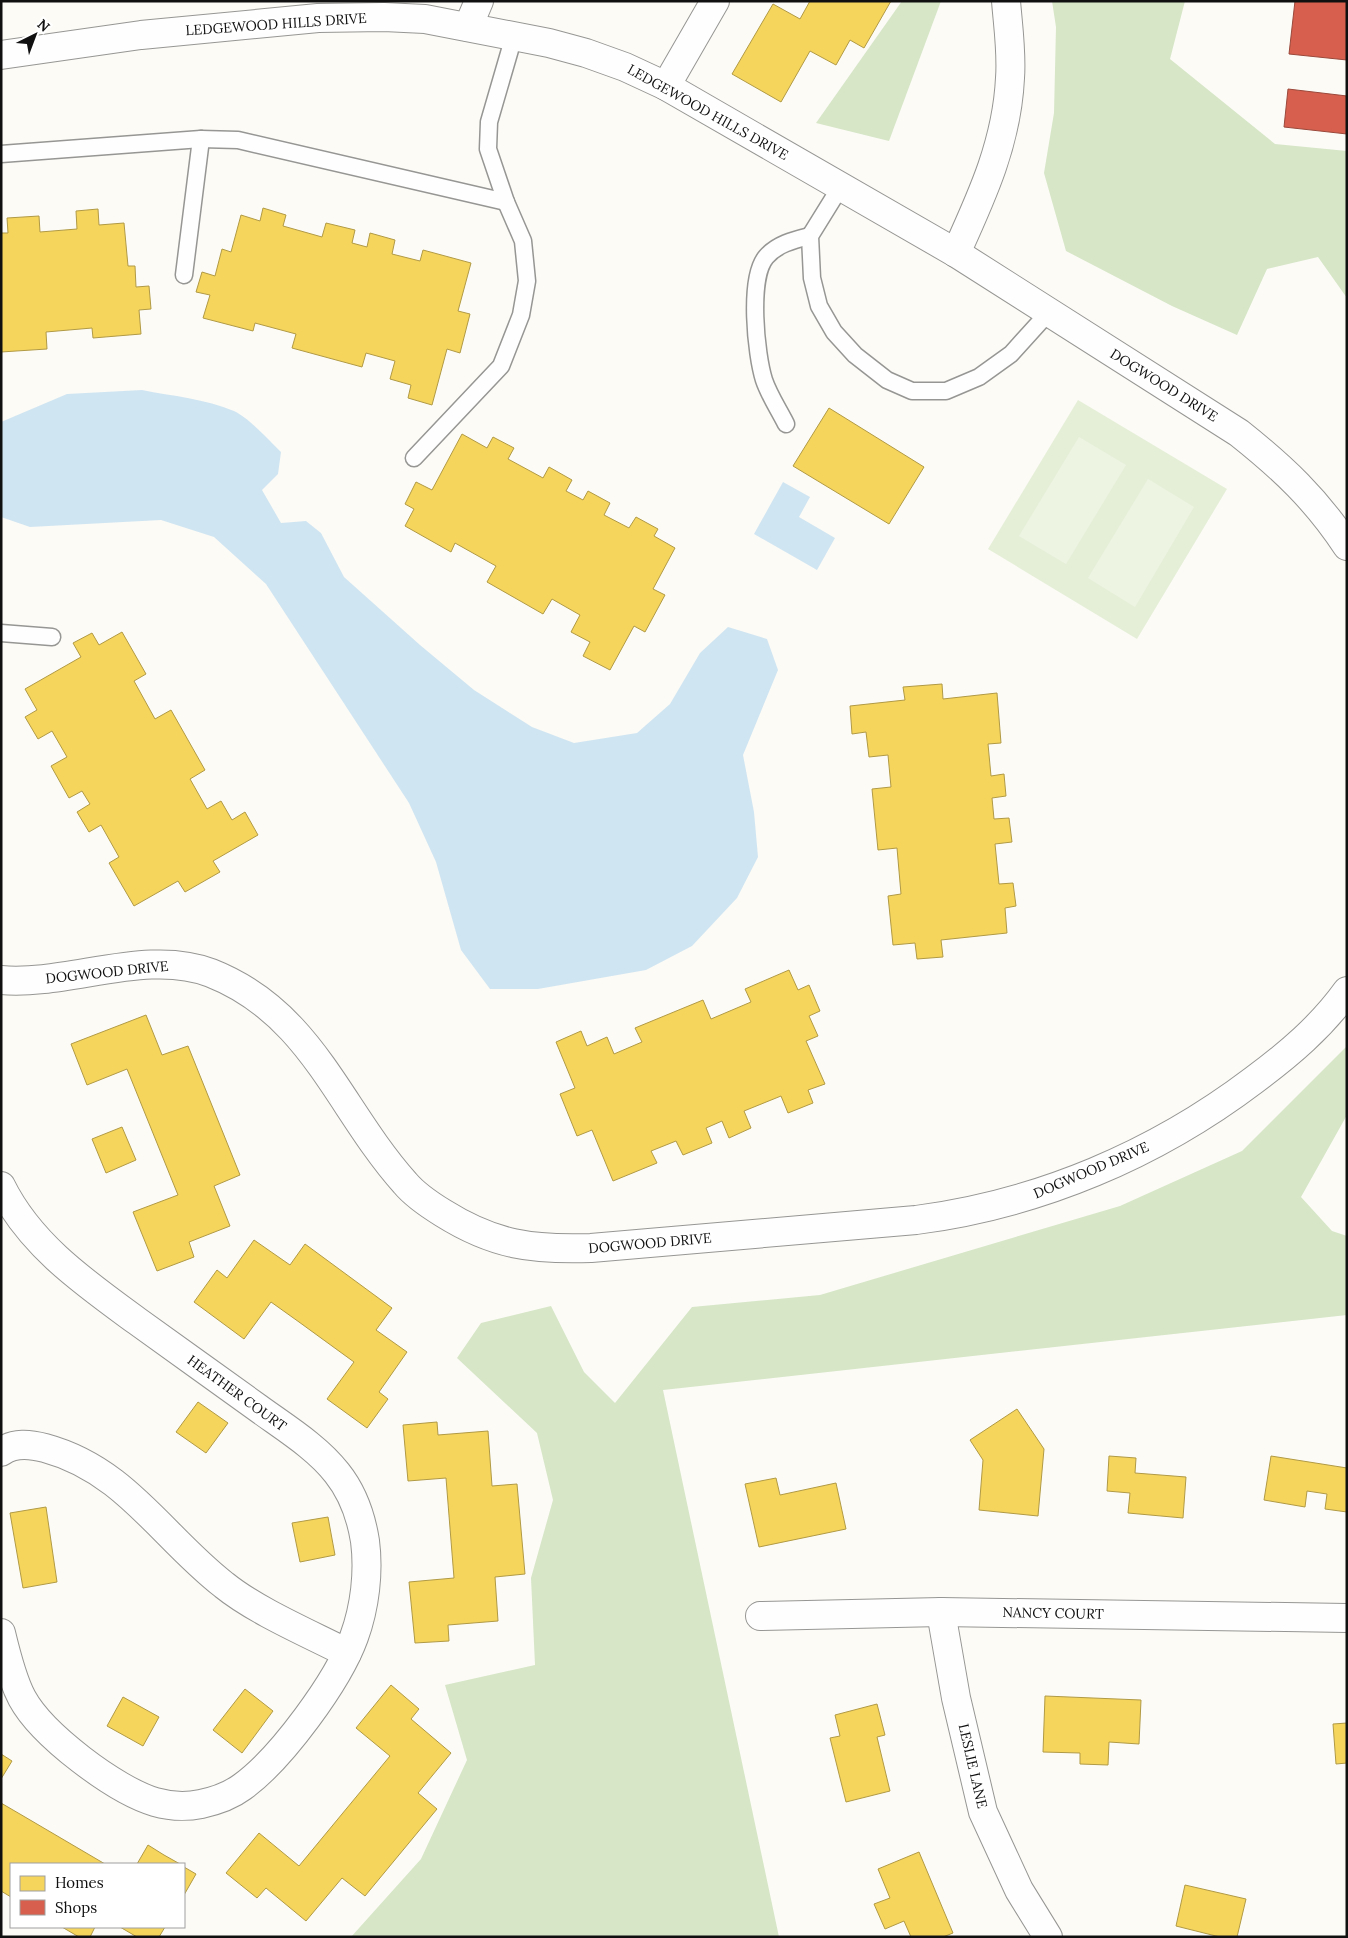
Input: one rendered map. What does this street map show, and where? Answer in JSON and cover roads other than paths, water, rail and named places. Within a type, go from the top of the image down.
[{"type":"street","points":[[468,27],[479,1]]},
{"type":"street","points":[[666,86],[716,1]]},
{"type":"street","points":[[956,253],[985,190],[1000,149],[1008,110],[1011,76],[1006,1]]},
{"type":"street","name":"LEDGEWOOD HILLS DRIVE","points":[[1,55],[141,35],[318,18],[384,17],[425,20],[514,36],[586,53],[625,67],[666,86],[956,253]]},
{"type":"street","name":"DOGWOOD DRIVE","points":[[956,253],[1246,438],[1279,465],[1326,515],[1347,546]]},
{"type":"street","name":"DOGWOOD DRIVE","points":[[1,980],[48,978],[144,966],[174,966],[209,972],[241,986],[273,1009],[294,1029],[383,1157],[406,1185],[431,1205],[484,1235],[513,1244],[550,1249],[591,1248],[916,1220],[964,1213],[1009,1203],[1056,1188],[1108,1166],[1176,1132],[1234,1095],[1291,1051],[1320,1024],[1347,991]]},
{"type":"street","name":"HEATHER COURT","points":[[1,1186],[24,1224],[49,1252],[94,1289],[285,1428],[336,1470],[348,1488],[359,1511],[365,1542],[366,1580],[361,1613],[347,1653],[301,1724],[258,1774],[240,1788],[222,1798],[199,1805],[175,1806],[154,1802],[124,1787],[55,1739],[36,1719],[22,1697],[1,1633]]},
{"type":"street","points":[[1,1452],[7,1448],[29,1444],[63,1453],[96,1468],[155,1518],[203,1568],[226,1587],[347,1653]]},
{"type":"street","name":"NANCY COURT","points":[[760,1616],[942,1612],[1347,1618]]},
{"type":"street","name":"LESLIE LANE","points":[[942,1612],[956,1698],[983,1812],[1019,1890],[1048,1937]]},
{"type":"lane","points":[[414,458],[501,366],[521,315],[528,281],[523,241],[506,202],[488,149],[489,122],[514,36]]},
{"type":"lane","points":[[1,154],[201,139],[238,140],[506,202]]},
{"type":"lane","points":[[184,275],[201,139]]},
{"type":"lane","points":[[841,186],[810,236],[812,278],[819,306],[834,332],[855,355],[887,380],[912,391],[946,391],[979,377],[1011,354],[1049,312]]},
{"type":"lane","points":[[786,424],[764,380],[755,318],[756,276],[766,257],[785,243],[810,236]]},
{"type":"lane","points":[[1,633],[52,637]]},
{"type":"water","points":[[142,390],[223,407],[240,414],[252,424],[281,452],[278,474],[262,490],[281,523],[306,521],[321,533],[344,577],[474,690],[532,727],[574,743],[637,733],[670,704],[700,653],[728,627],[767,639],[778,670],[743,755],[754,812],[758,857],[737,898],[692,946],[646,970],[538,989],[490,989],[461,950],[436,862],[409,803],[266,584],[214,537],[161,520],[30,527],[1,517],[1,422],[67,394]]},
{"type":"water","points":[[783,482],[810,497],[799,517],[835,538],[817,570],[754,534]]}]
